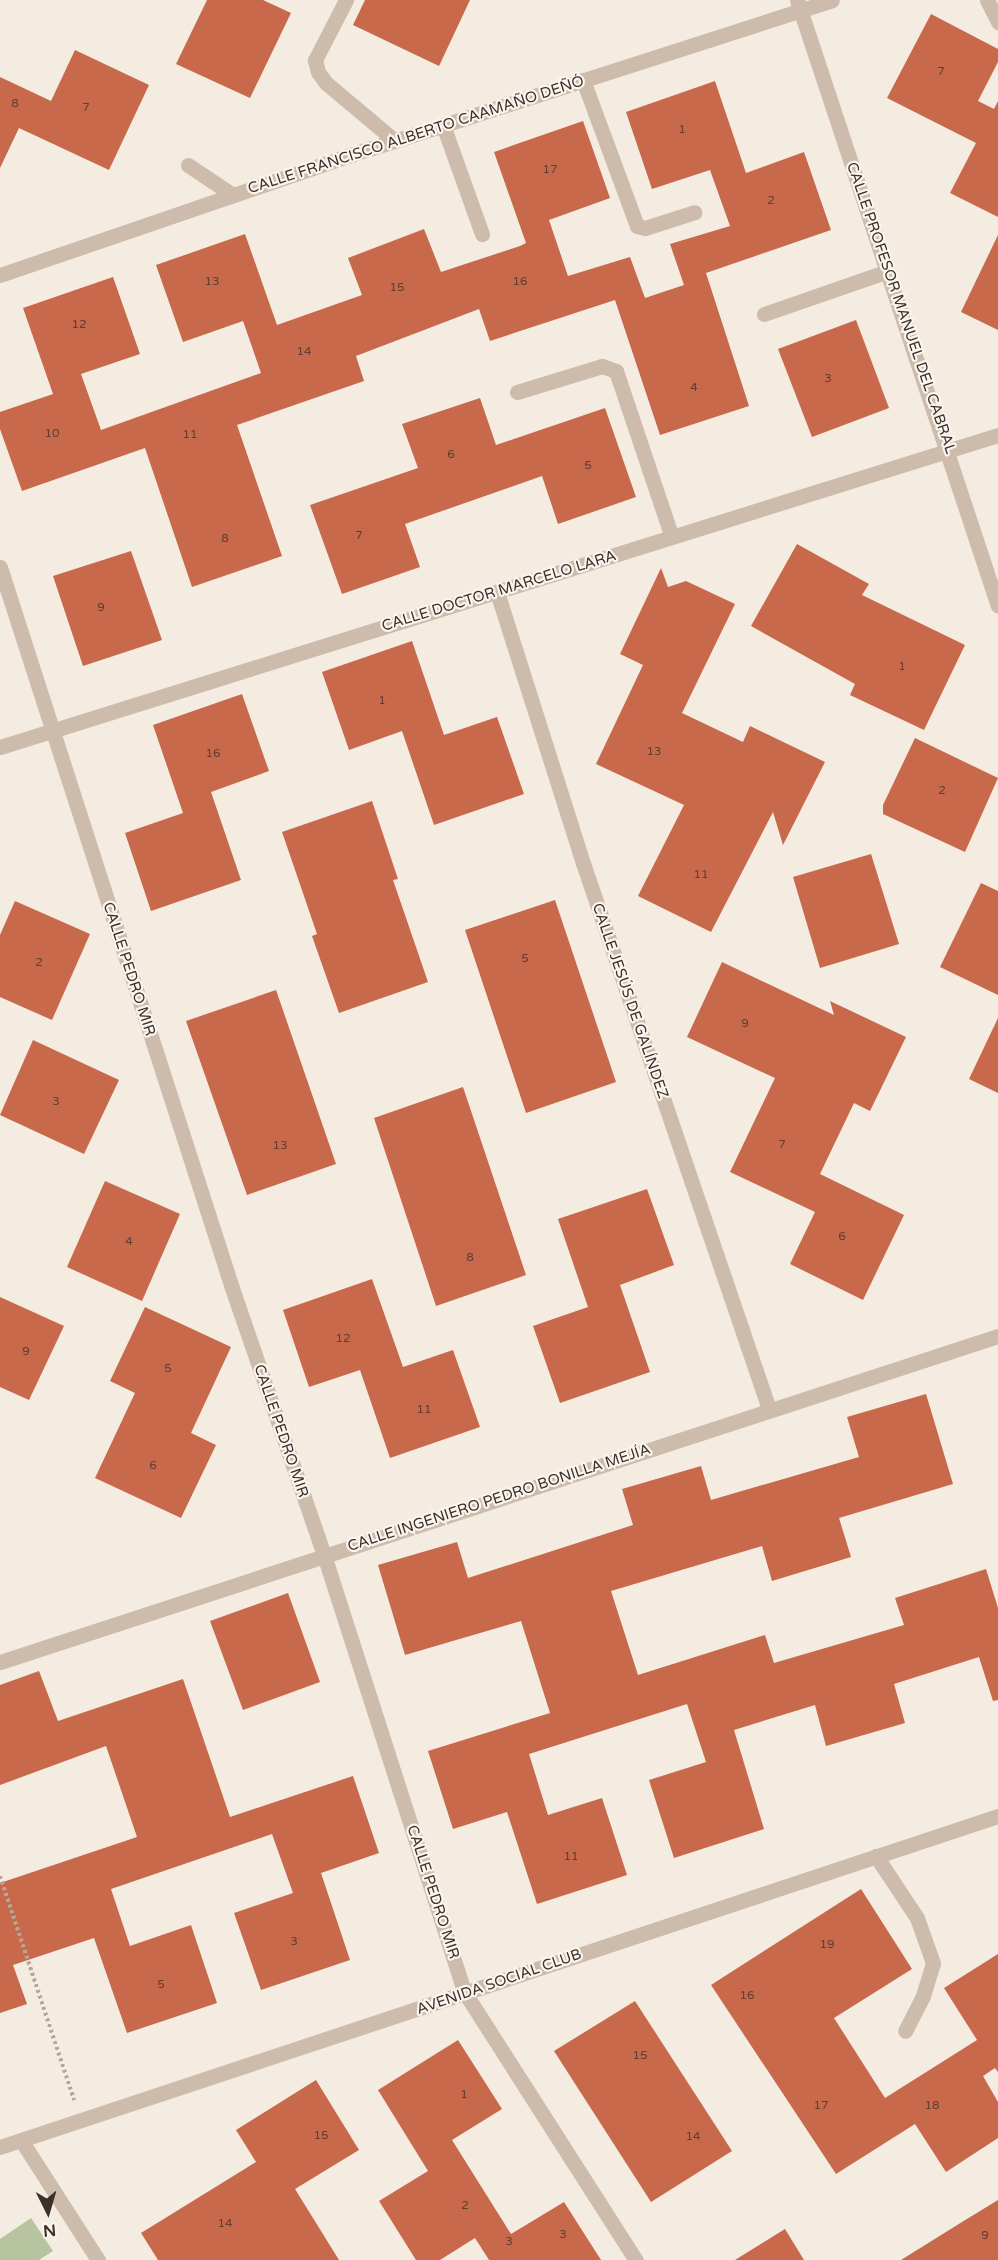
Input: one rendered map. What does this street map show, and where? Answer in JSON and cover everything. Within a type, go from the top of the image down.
[{"type":"street","points":[[346,0],[315,60],[318,72],[326,83],[395,141]]},
{"type":"street","name":"CALLE FRANCISCO ALBERTO CAAMAÑO DEÑÓ","points":[[0,275],[233,195],[583,80],[798,5],[832,0]]},
{"type":"street","points":[[987,0],[998,22]]},
{"type":"street","name":"CALLE PROFESOR MANUEL DEL CABRAL","points":[[798,5],[949,451],[998,606]]},
{"type":"street","points":[[583,80],[637,226],[645,228],[695,212]]},
{"type":"street","points":[[443,125],[482,234]]},
{"type":"street","points":[[188,165],[233,195]]},
{"type":"street","points":[[764,314],[888,271]]},
{"type":"street","points":[[516,392],[602,366],[616,371],[672,537]]},
{"type":"street","name":"CALLE DOCTOR MARCELO LARA","points":[[0,747],[998,435]]},
{"type":"street","name":"CALLE PEDRO MIR","points":[[0,567],[232,1288],[324,1555],[465,1994],[636,2260]]},
{"type":"street","name":"CALLE JESÚS DE GALÍNDEZ","points":[[497,592],[583,863],[769,1409]]},
{"type":"street","name":"CALLE INGENIERO PEDRO BONILLA MEJÍA","points":[[0,1662],[998,1336]]},
{"type":"street","name":"AVENIDA SOCIAL CLUB","points":[[0,2147],[998,1816]]},
{"type":"street","points":[[876,1856],[917,1918],[933,1962],[923,1996],[905,2031]]},
{"type":"street","points":[[21,2140],[98,2260]]},
{"type":"path","points":[[0,1876],[81,2121]]},
{"type":"green space","points":[[31,2218],[53,2251],[39,2260],[0,2260],[0,2239]]},
{"type":"building","points":[[207,0],[263,0],[291,13],[250,98],[176,64]]},
{"type":"building","points":[[365,0],[470,0],[439,66],[353,25]]},
{"type":"building","points":[[931,14],[998,49],[998,62],[978,101],[994,109],[998,101],[998,217],[950,193],[976,143],[887,98]]},
{"type":"building","points":[[75,50],[149,85],[109,170],[19,128],[0,168],[0,77],[51,101]]},
{"type":"building","points":[[715,81],[746,173],[804,152],[831,230],[706,273],[749,406],[660,435],[615,300],[490,341],[479,309],[356,356],[364,381],[237,425],[282,556],[192,587],[145,448],[22,491],[0,429],[0,412],[53,394],[23,308],[113,277],[140,354],[81,374],[101,430],[261,373],[243,321],[183,342],[156,265],[245,234],[277,325],[362,295],[348,258],[424,229],[441,272],[520,246],[526,243],[494,152],[583,121],[610,198],[549,220],[568,276],[630,257],[645,298],[684,285],[670,244],[730,226],[710,170],[652,189],[626,112]]},
{"type":"building","points":[[998,235],[998,330],[961,312]]},
{"type":"building","points":[[856,320],[889,408],[812,437],[778,349]]},
{"type":"building","points":[[480,398],[496,445],[605,408],[636,497],[558,524],[542,476],[405,524],[420,567],[342,594],[310,505],[418,468],[402,424]]},
{"type":"building","points":[[797,544],[869,584],[862,595],[965,645],[924,730],[850,695],[855,684],[751,626]]},
{"type":"building","points":[[131,551],[162,640],[83,666],[53,576]]},
{"type":"building","points":[[661,568],[668,587],[686,581],[735,604],[682,713],[743,742],[750,726],[825,762],[783,845],[773,812],[711,932],[638,896],[684,805],[596,764],[643,665],[620,654]]},
{"type":"building","points":[[412,641],[444,735],[497,717],[524,794],[434,825],[402,731],[349,750],[322,672]]},
{"type":"building","points":[[242,694],[269,771],[211,792],[241,880],[151,911],[125,833],[183,813],[153,725]]},
{"type":"building","points":[[915,738],[998,778],[965,852],[883,814],[883,805]]},
{"type":"building","points":[[372,801],[398,879],[393,880],[428,982],[339,1013],[312,936],[317,934],[282,832]]},
{"type":"building","points":[[871,854],[899,944],[820,968],[793,877]]},
{"type":"building","points":[[981,883],[998,891],[998,995],[940,967]]},
{"type":"building","points":[[555,900],[616,1082],[526,1113],[465,930]]},
{"type":"building","points":[[15,901],[90,934],[52,1020],[0,997],[0,935]]},
{"type":"building","points":[[722,962],[834,1015],[830,1001],[906,1037],[870,1111],[854,1103],[820,1174],[904,1215],[863,1300],[790,1264],[815,1212],[730,1172],[775,1078],[687,1037]]},
{"type":"building","points":[[276,990],[336,1164],[247,1195],[186,1021]]},
{"type":"building","points":[[998,1018],[998,1093],[969,1079]]},
{"type":"building","points":[[33,1040],[119,1080],[84,1154],[0,1115]]},
{"type":"building","points":[[463,1087],[526,1275],[436,1306],[374,1118]]},
{"type":"building","points":[[105,1181],[180,1214],[142,1301],[67,1267]]},
{"type":"building","points":[[647,1189],[674,1265],[620,1285],[650,1372],[560,1403],[533,1326],[588,1307],[558,1219]]},
{"type":"building","points":[[372,1279],[403,1367],[453,1350],[480,1427],[390,1458],[360,1370],[309,1387],[283,1310]]},
{"type":"building","points":[[0,1297],[64,1326],[29,1400],[0,1387]]},
{"type":"building","points":[[145,1307],[231,1347],[191,1433],[216,1445],[181,1518],[95,1478],[135,1393],[110,1381]]},
{"type":"building","points":[[926,1394],[953,1484],[839,1518],[851,1557],[772,1581],[762,1546],[611,1591],[638,1675],[765,1635],[774,1663],[904,1625],[895,1598],[986,1569],[998,1608],[998,1700],[993,1701],[979,1657],[894,1684],[905,1723],[826,1746],[815,1705],[734,1730],[764,1829],[674,1858],[649,1780],[706,1762],[687,1704],[529,1754],[548,1815],[602,1798],[627,1875],[537,1904],[507,1812],[453,1829],[428,1751],[550,1713],[521,1621],[405,1655],[378,1565],[457,1542],[468,1578],[633,1525],[622,1489],[701,1466],[711,1500],[859,1457],[847,1417]]},
{"type":"building","points":[[288,1593],[320,1682],[243,1710],[210,1621]]},
{"type":"building","points":[[39,1671],[58,1721],[183,1679],[230,1817],[353,1776],[379,1853],[321,1873],[350,1960],[261,1990],[234,1913],[293,1893],[272,1834],[111,1889],[130,1946],[191,1925],[217,2003],[127,2033],[94,1938],[13,1965],[27,2004],[0,2013],[0,1883],[137,1837],[106,1746],[0,1785],[0,1685]]},
{"type":"building","points":[[861,1889],[912,1969],[834,2018],[885,2098],[977,2040],[944,1988],[998,1954],[998,2072],[995,2068],[983,2076],[998,2102],[998,2138],[946,2172],[915,2124],[836,2174],[711,1985]]},
{"type":"building","points":[[635,2001],[732,2151],[651,2202],[554,2051]]},
{"type":"building","points":[[458,2040],[502,2109],[452,2140],[511,2234],[564,2202],[601,2260],[489,2260],[475,2238],[440,2260],[416,2260],[379,2201],[428,2171],[378,2090]]},
{"type":"building","points":[[316,2080],[359,2150],[295,2189],[339,2260],[158,2260],[141,2233],[256,2162],[236,2130]]},
{"type":"building","points":[[998,2200],[998,2260],[901,2260],[962,2222]]},
{"type":"building","points":[[785,2229],[804,2260],[735,2260]]}]
